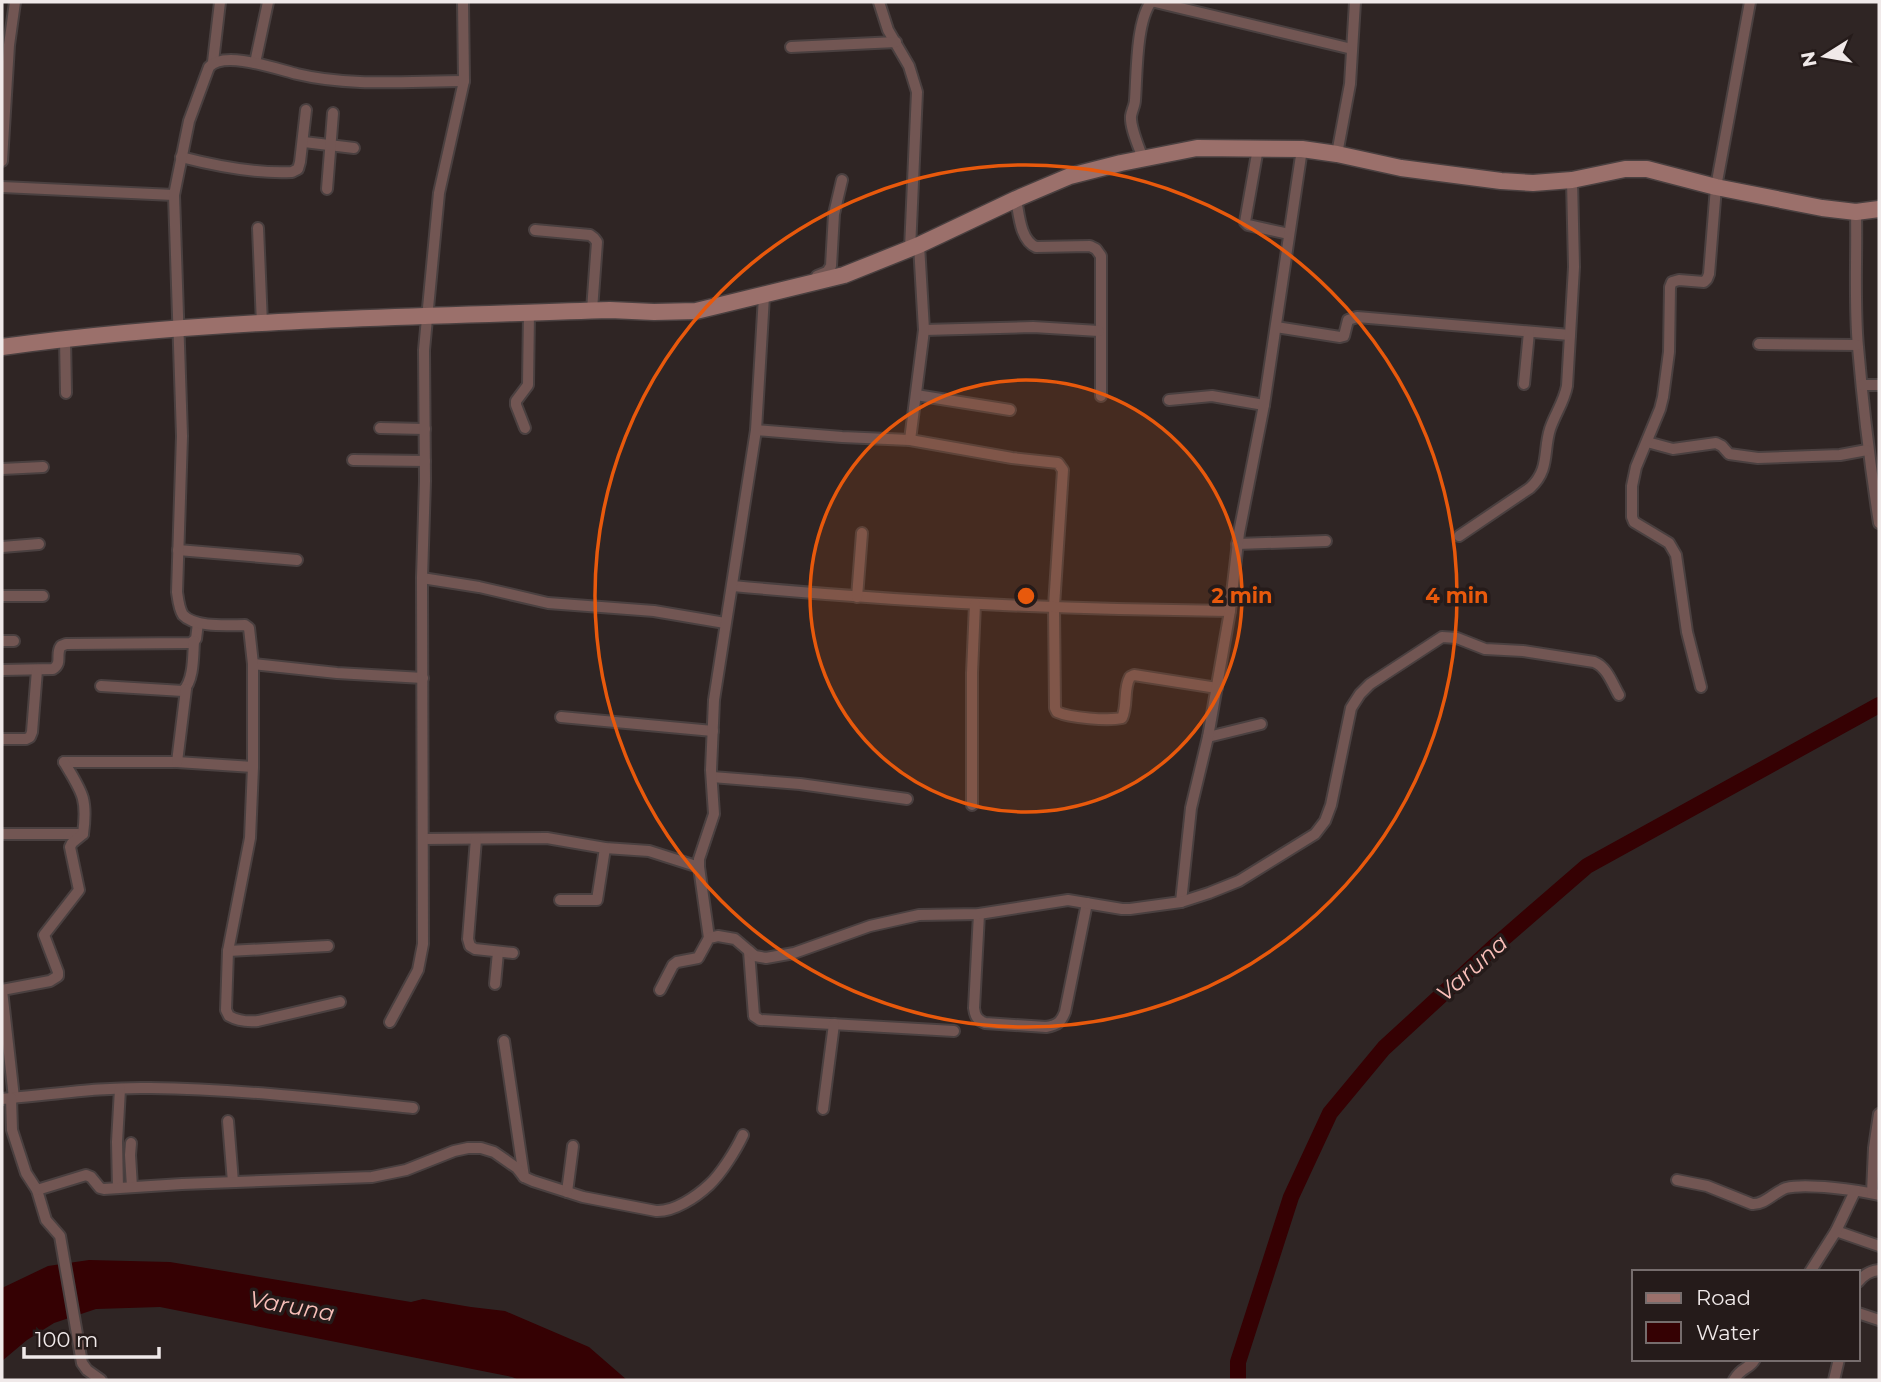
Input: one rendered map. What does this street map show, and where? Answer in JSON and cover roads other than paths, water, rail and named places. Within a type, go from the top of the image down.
[{"type":"street","points":[[2,162],[5,45],[15,2]]},
{"type":"street","points":[[214,62],[220,2]]},
{"type":"street","points":[[255,63],[268,2]]},
{"type":"street","points":[[390,1022],[418,970],[421,958],[425,350],[439,193],[464,81],[463,2]]},
{"type":"street","points":[[880,2],[884,20],[909,66],[917,92],[914,247],[924,330],[910,440]]},
{"type":"street","points":[[1143,159],[1131,117],[1135,105],[1144,15],[1153,2],[1352,49]]},
{"type":"street","points":[[1337,154],[1350,84],[1355,2]]},
{"type":"street","points":[[1701,687],[1687,632],[1676,555],[1669,543],[1634,522],[1634,477],[1663,397],[1669,352],[1670,287],[1672,282],[1679,280],[1704,282],[1707,279],[1716,187],[1750,2]]},
{"type":"street","points":[[791,47],[896,42]]},
{"type":"street","points":[[340,1002],[248,1022],[229,1016],[226,1010],[228,951],[250,838],[253,664],[249,628],[245,625],[198,623],[183,615],[177,592],[182,436],[174,195],[194,103],[209,67],[214,62],[220,60],[255,63],[337,81],[464,81]]},
{"type":"street","points":[[181,157],[222,166],[292,172],[298,169],[300,162],[306,110]]},
{"type":"street","points":[[327,189],[333,113]]},
{"type":"street","points":[[304,142],[354,148]]},
{"type":"street","points":[[2,347],[65,339],[339,318],[592,310],[696,311],[844,275],[914,247],[1070,176],[1197,148],[1302,149],[1401,168],[1532,183],[1572,180],[1625,169],[1647,169],[1716,187],[1822,208],[1856,212],[1879,209]]},
{"type":"street","points":[[1258,148],[1245,222],[1248,225],[1289,234]]},
{"type":"street","points":[[1181,902],[1191,808],[1208,737],[1230,611],[1237,544],[1264,405],[1302,149]]},
{"type":"street","points":[[796,288],[830,270],[833,222],[842,180]]},
{"type":"street","points":[[1459,536],[1530,488],[1542,473],[1550,428],[1565,397],[1574,267],[1572,180]]},
{"type":"street","points":[[2,187],[174,195]]},
{"type":"street","points":[[1016,199],[1025,238],[1029,244],[1036,247],[1090,246],[1097,249],[1101,256],[1101,396]]},
{"type":"street","points":[[1856,212],[1857,345],[1867,450],[1879,523]]},
{"type":"street","points":[[258,228],[262,324]]},
{"type":"street","points":[[535,230],[590,235],[597,242],[592,310]]},
{"type":"street","points":[[660,990],[673,965],[698,958],[709,937],[699,867],[701,852],[714,814],[714,700],[756,430],[764,296]]},
{"type":"street","points":[[524,428],[516,401],[528,385],[529,312]]},
{"type":"street","points":[[1276,327],[1340,337],[1344,335],[1348,320],[1357,317],[1570,335]]},
{"type":"street","points":[[924,330],[1033,327],[1099,331]]},
{"type":"street","points":[[1524,384],[1529,332]]},
{"type":"street","points":[[65,339],[66,393]]},
{"type":"street","points":[[1759,344],[1857,345]]},
{"type":"street","points":[[1862,386],[1879,384]]},
{"type":"street","points":[[916,395],[1010,410]]},
{"type":"street","points":[[1169,400],[1212,396],[1264,405]]},
{"type":"street","points":[[380,428],[425,429]]},
{"type":"street","points":[[756,430],[910,440],[1012,458],[1054,462],[1061,466],[1063,483],[1054,606],[1055,708],[1060,714],[1122,718],[1126,684],[1130,677],[1134,676],[1217,688]]},
{"type":"street","points":[[1647,442],[1673,449],[1716,443],[1729,454],[1758,458],[1840,455],[1867,450]]},
{"type":"street","points":[[353,460],[425,461]]},
{"type":"street","points":[[2,469],[43,467]]},
{"type":"street","points":[[857,597],[862,533]]},
{"type":"street","points":[[1237,544],[1326,541]]},
{"type":"street","points":[[2,547],[39,544]]},
{"type":"street","points":[[178,550],[297,560]]},
{"type":"street","points":[[422,579],[479,587],[548,603],[671,613],[725,623]]},
{"type":"street","points":[[733,586],[975,604],[1230,611]]},
{"type":"street","points":[[2,596],[43,596]]},
{"type":"street","points":[[972,805],[975,604]]},
{"type":"street","points":[[177,762],[198,623]]},
{"type":"street","points":[[709,937],[735,939],[760,957],[780,957],[905,917],[979,914],[1068,900],[1122,909],[1181,902],[1239,881],[1315,834],[1325,821],[1331,805],[1351,708],[1355,700],[1370,684],[1442,637],[1457,638],[1485,649],[1523,650],[1594,662],[1605,670],[1619,695]]},
{"type":"street","points":[[2,641],[14,640]]},
{"type":"street","points":[[2,670],[48,670],[57,666],[58,650],[66,644],[194,641]]},
{"type":"street","points":[[253,664],[423,678]]},
{"type":"street","points":[[2,739],[30,737],[37,670]]},
{"type":"street","points":[[101,686],[177,691],[186,689]]},
{"type":"street","points":[[561,717],[713,731]]},
{"type":"street","points":[[1208,737],[1261,724]]},
{"type":"street","points":[[101,1380],[82,1363],[60,1236],[46,1220],[37,1190],[26,1173],[7,1130],[9,1098],[2,990],[50,981],[58,976],[44,935],[79,890],[71,847],[83,834],[84,797],[64,762],[177,762],[253,767]]},
{"type":"street","points":[[712,777],[800,784],[907,799]]},
{"type":"street","points":[[2,834],[83,834]]},
{"type":"street","points":[[423,839],[547,838],[605,848],[649,851],[699,867]]},
{"type":"street","points":[[476,839],[468,939],[470,946],[475,949],[513,953]]},
{"type":"street","points":[[560,900],[597,900],[605,848]]},
{"type":"street","points":[[979,914],[975,1015],[985,1023],[1046,1027],[1055,1026],[1065,1012],[1087,903]]},
{"type":"street","points":[[228,951],[328,946]]},
{"type":"street","points":[[749,951],[754,1016],[760,1020],[954,1031]]},
{"type":"street","points":[[495,984],[498,952]]},
{"type":"street","points":[[823,1109],[834,1024]]},
{"type":"street","points":[[504,1041],[524,1177]]},
{"type":"street","points":[[9,1098],[120,1088],[165,1088],[413,1108]]},
{"type":"street","points":[[118,1188],[120,1088]]},
{"type":"street","points":[[1677,1180],[1707,1186],[1757,1205],[1789,1187],[1821,1187],[1876,1194],[1874,1148],[1879,1114]]},
{"type":"street","points":[[228,1121],[233,1182]]},
{"type":"street","points":[[37,1190],[86,1175],[100,1188],[372,1177],[406,1170],[454,1151],[481,1148],[494,1153],[533,1181],[583,1197],[665,1211],[676,1207],[711,1183],[743,1135]]},
{"type":"street","points":[[131,1143],[132,1187]]},
{"type":"street","points":[[567,1192],[573,1146]]},
{"type":"street","points":[[1811,1270],[1836,1231],[1855,1191]]},
{"type":"street","points":[[1836,1231],[1879,1246]]},
{"type":"street","points":[[1860,1279],[1879,1270]]},
{"type":"street","points":[[1860,1314],[1879,1320]]},
{"type":"street","points":[[1734,1380],[1739,1372],[1754,1361]]},
{"type":"street","points":[[1834,1380],[1839,1361]]},
{"type":"water","points":[[89,1260],[170,1262],[411,1302],[423,1299],[505,1311],[589,1347],[627,1380],[519,1380],[160,1307],[96,1309],[54,1323],[27,1340],[2,1361],[2,1288],[48,1266]]},
{"type":"waterway","name":"Varuna","points":[[1238,1380],[1238,1362],[1291,1197],[1330,1113],[1384,1048],[1587,866],[1879,705]]}]
